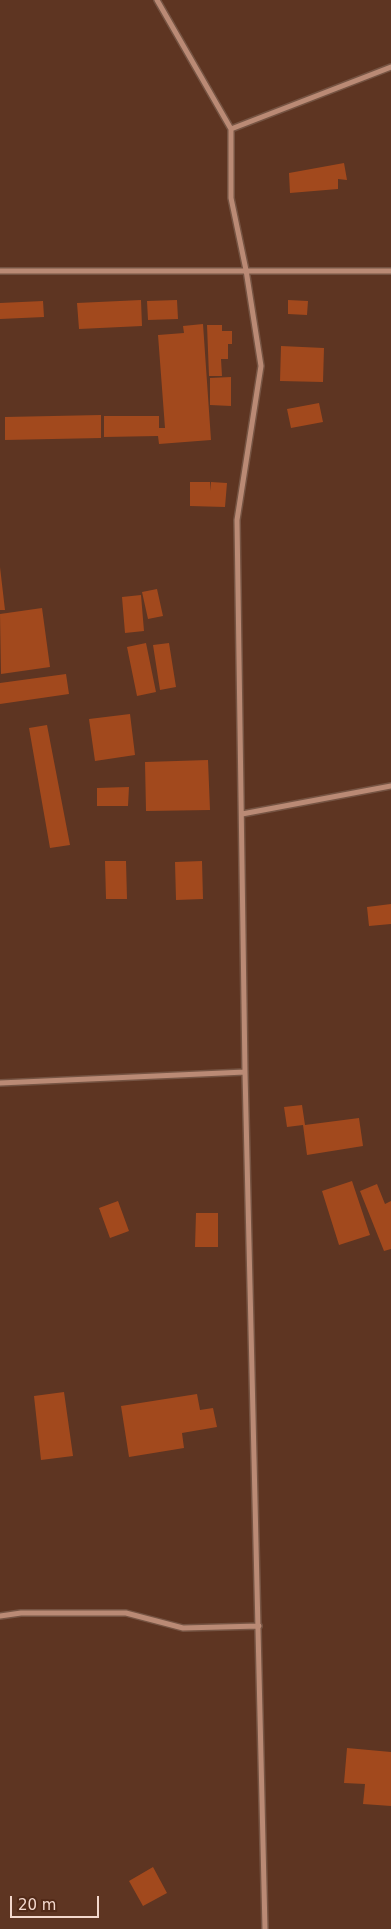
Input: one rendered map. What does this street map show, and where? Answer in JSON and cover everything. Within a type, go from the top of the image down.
[{"type":"street","points":[[157,0],[231,129],[231,198],[246,270],[261,366],[237,520],[245,1072],[265,1929]]},
{"type":"street","points":[[231,129],[391,67]]},
{"type":"street","points":[[0,271],[391,270]]},
{"type":"street","points":[[242,814],[391,786]]},
{"type":"street","points":[[0,1083],[245,1072]]},
{"type":"street","points":[[0,1616],[21,1613],[126,1613],[182,1628],[259,1626]]},
{"type":"building","points":[[344,163],[347,180],[338,179],[338,189],[290,193],[289,173]]},
{"type":"building","points":[[141,300],[142,326],[79,329],[77,303]]},
{"type":"building","points":[[177,300],[178,319],[148,320],[147,301]]},
{"type":"building","points":[[288,300],[308,301],[307,315],[288,314]]},
{"type":"building","points":[[43,301],[44,317],[0,319],[0,303]]},
{"type":"building","points":[[203,324],[211,440],[159,444],[158,436],[104,437],[104,416],[159,416],[159,428],[165,428],[158,335],[184,333],[183,326]]},
{"type":"building","points":[[207,325],[222,325],[222,331],[232,331],[232,344],[228,344],[228,359],[221,359],[222,376],[209,376]]},
{"type":"building","points":[[281,346],[324,348],[323,382],[280,381]]},
{"type":"building","points":[[231,377],[231,406],[210,405],[210,378]]},
{"type":"building","points":[[319,403],[323,422],[291,428],[287,409]]},
{"type":"building","points":[[101,415],[101,438],[5,440],[5,417]]},
{"type":"building","points":[[190,482],[210,482],[210,491],[211,482],[227,483],[225,507],[190,506]]},
{"type":"building","points":[[0,567],[5,610],[0,610]]},
{"type":"building","points":[[157,589],[163,616],[148,619],[142,592]]},
{"type":"building","points":[[141,595],[144,631],[125,633],[122,597]]},
{"type":"building","points":[[42,608],[50,667],[1,674],[0,614]]},
{"type":"building","points":[[146,643],[156,692],[137,696],[127,647]]},
{"type":"building","points":[[169,643],[176,687],[160,690],[153,645]]},
{"type":"building","points":[[66,674],[69,694],[0,704],[0,683]]},
{"type":"building","points":[[130,714],[135,755],[95,761],[89,719]]},
{"type":"building","points":[[47,725],[70,845],[50,848],[29,728]]},
{"type":"building","points":[[208,760],[210,810],[146,811],[145,762]]},
{"type":"building","points":[[129,787],[128,806],[97,806],[97,788]]},
{"type":"building","points":[[105,861],[126,861],[127,899],[106,899]]},
{"type":"building","points":[[202,861],[203,899],[176,900],[175,862]]},
{"type":"building","points":[[391,904],[391,924],[369,926],[367,907]]},
{"type":"building","points":[[302,1105],[305,1125],[359,1118],[363,1146],[307,1155],[303,1125],[287,1127],[284,1107]]},
{"type":"building","points":[[352,1181],[370,1235],[339,1245],[322,1191]]},
{"type":"building","points":[[377,1184],[385,1204],[391,1201],[391,1249],[384,1251],[360,1191]]},
{"type":"building","points":[[118,1201],[129,1231],[110,1238],[99,1208]]},
{"type":"building","points":[[196,1213],[218,1213],[218,1247],[195,1247]]},
{"type":"building","points":[[64,1392],[73,1456],[41,1460],[34,1396]]},
{"type":"building","points":[[197,1394],[200,1410],[213,1408],[217,1427],[182,1433],[184,1448],[129,1457],[121,1406]]},
{"type":"building","points":[[347,1748],[391,1752],[391,1806],[363,1804],[365,1784],[344,1783]]},
{"type":"building","points":[[153,1867],[167,1893],[143,1906],[129,1881]]}]
